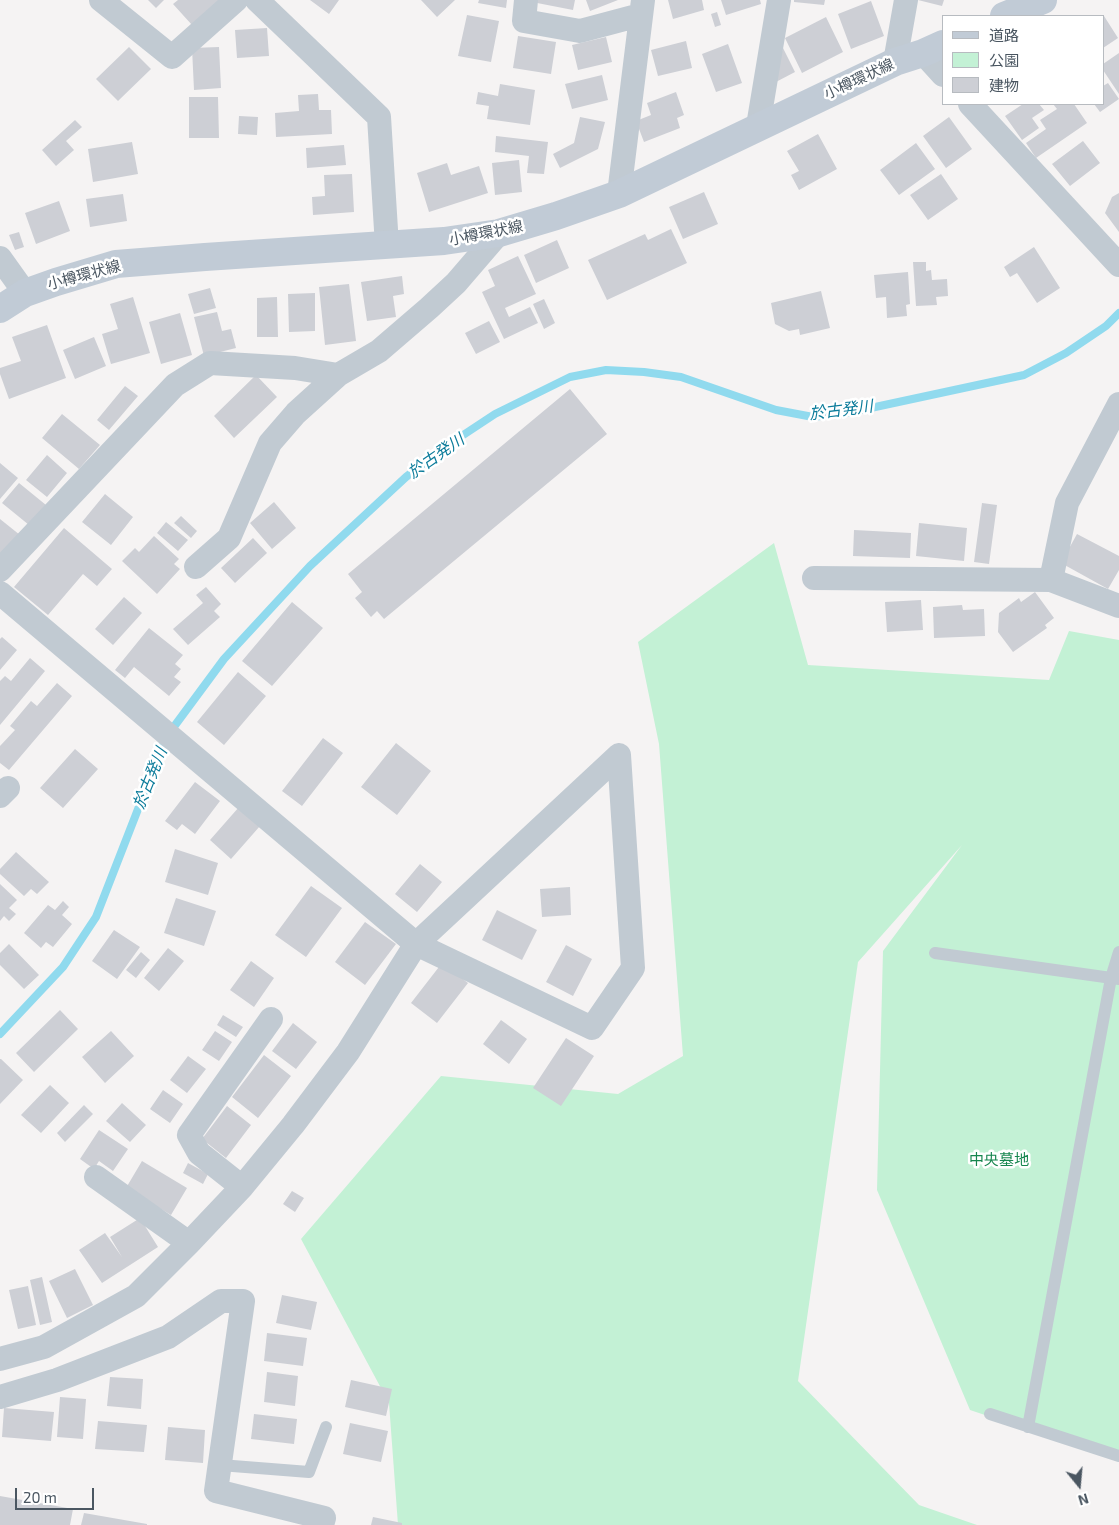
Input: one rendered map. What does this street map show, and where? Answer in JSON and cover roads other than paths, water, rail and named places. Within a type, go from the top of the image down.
[{"type":"main road","points":[[1006,15],[1042,0]]},
{"type":"main road","name":"小樽環状線","points":[[0,309],[25,293],[116,264],[205,256],[387,246],[444,241],[499,232],[556,216],[618,194],[895,62],[933,48]]},
{"type":"street","points":[[101,0],[172,57],[253,0],[379,117],[387,246]]},
{"type":"street","points":[[526,0],[524,22],[580,31],[642,7],[618,194]]},
{"type":"street","points":[[758,126],[779,0]]},
{"type":"street","points":[[895,62],[906,0]]},
{"type":"street","points":[[933,48],[942,72]]},
{"type":"street","points":[[971,105],[1119,265]]},
{"type":"street","points":[[196,567],[229,538],[270,443],[296,413],[338,375],[379,351],[429,308],[456,283],[499,232]]},
{"type":"street","points":[[0,258],[25,293]]},
{"type":"street","points":[[0,570],[175,386],[210,363],[294,368],[338,375]]},
{"type":"street","points":[[1051,580],[1067,503],[1119,404]]},
{"type":"street","points":[[814,578],[1051,580],[1119,606]]},
{"type":"street","points":[[0,593],[416,944],[592,1028],[633,968],[619,755],[416,944],[348,1052],[293,1125],[242,1187],[136,1296],[44,1347],[0,1359]]},
{"type":"street","points":[[242,1187],[199,1153],[189,1135],[271,1019]]},
{"type":"street","points":[[96,1177],[189,1243]]},
{"type":"street","points":[[0,1397],[57,1380],[168,1337],[221,1301],[243,1301],[216,1491],[324,1518],[322,1525]]},
{"type":"lane","points":[[1028,1427],[1119,952]]},
{"type":"lane","points":[[935,953],[1115,979]]},
{"type":"lane","points":[[990,1414],[1119,1456]]},
{"type":"lane","points":[[220,1465],[310,1472],[326,1428]]},
{"type":"waterway","name":"於古発川","points":[[0,1034],[63,967],[96,917],[163,745],[173,728],[224,659],[310,566],[406,477],[442,449],[495,414],[570,377],[606,370],[644,372],[681,377],[776,410],[813,417],[852,412],[1024,375],[1066,353],[1106,326],[1119,313]]},
{"type":"park label","name":"中央墓地","points":[[999,1160]]}]
